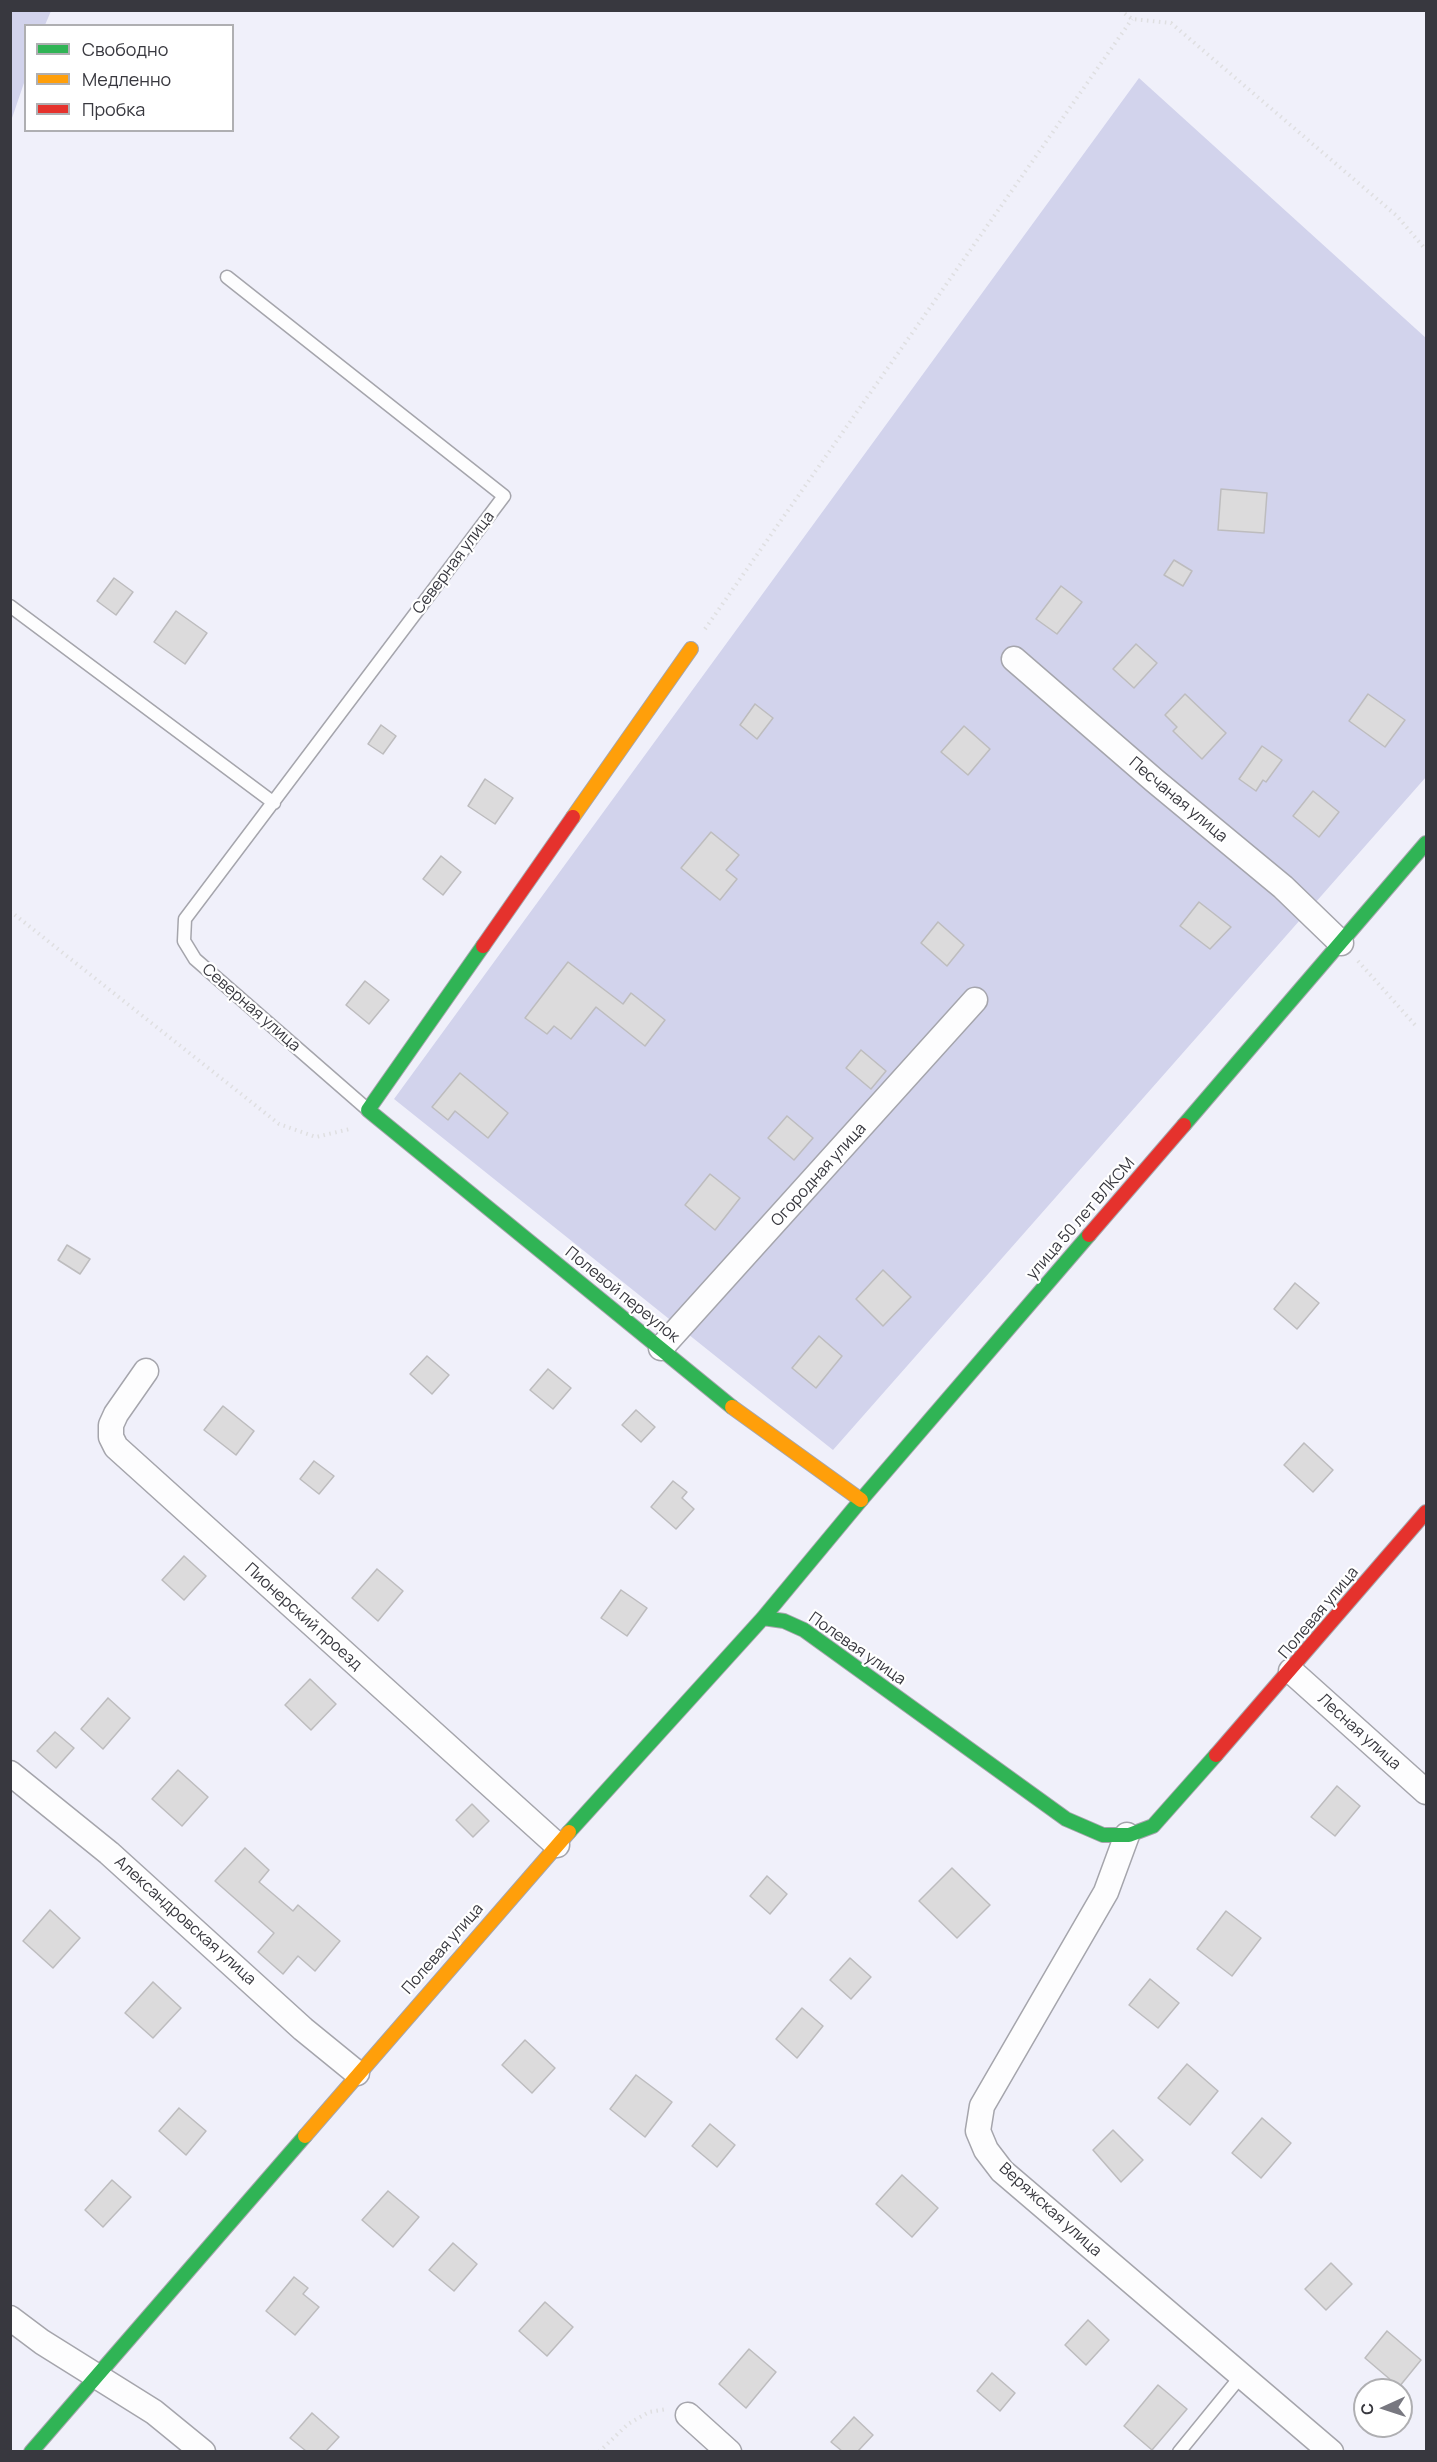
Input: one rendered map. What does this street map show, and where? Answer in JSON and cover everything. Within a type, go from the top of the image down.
[{"type":"street","points":[[368,1110],[691,649]]},
{"type":"street","name":"Песчаная улица","points":[[1014,659],[1155,781],[1283,887],[1341,943]]},
{"type":"street","name":"улица 50 лет ВЛКСМ","points":[[763,1618],[861,1500],[1426,843]]},
{"type":"street","name":"Огородная улица","points":[[662,1347],[975,1000]]},
{"type":"street","name":"Полевой переулок","points":[[368,1110],[662,1347],[752,1423],[861,1500]]},
{"type":"street","name":"Пионерский проезд","points":[[146,1371],[111,1425],[111,1437],[116,1447],[557,1845]]},
{"type":"street","name":"Полевая улица","points":[[96,2376],[557,1845],[763,1618],[784,1621],[804,1629],[1066,1820],[1103,1835],[1127,1835],[1153,1826],[1292,1671],[1426,1512]]},
{"type":"street","name":"Лесная улица","points":[[1292,1671],[1426,1792]]},
{"type":"street","name":"Александровская улица","points":[[10,1773],[110,1853],[303,2029],[357,2073]]},
{"type":"street","name":"Веряжская улица","points":[[1127,1835],[1106,1892],[982,2106],[978,2131],[986,2150],[1002,2171],[1331,2451]]},
{"type":"street","points":[[10,2318],[42,2343],[154,2412],[203,2451]]},
{"type":"street","points":[[31,2451],[96,2376]]},
{"type":"street","points":[[688,2415],[729,2451]]},
{"type":"lane","name":"Северная улица","points":[[226,277],[504,496],[185,919],[184,941],[195,958],[368,1110]]},
{"type":"lane","points":[[10,606],[274,803]]},
{"type":"lane","points":[[1179,2451],[1241,2376]]},
{"type":"path","points":[[1120,10],[1132,19],[1171,23],[1397,216],[1426,250]]},
{"type":"path","points":[[691,649],[1132,19]]},
{"type":"path","points":[[10,911],[279,1124],[316,1137],[349,1130],[368,1110]]},
{"type":"path","points":[[1341,943],[1416,1026]]},
{"type":"path","points":[[599,2451],[628,2424],[649,2412],[666,2409],[688,2415]]},
{"type":"shaded area","points":[[11,10],[51,11],[45,24],[24,24],[24,83],[11,121]]},
{"type":"shaded area","points":[[1139,78],[1426,338],[1426,777],[833,1450],[394,1099]]},
{"type":"building","points":[[1221,489],[1267,493],[1264,533],[1218,530]]},
{"type":"building","points":[[1174,560],[1192,571],[1183,586],[1164,575]]},
{"type":"building","points":[[114,578],[133,592],[116,615],[97,601]]},
{"type":"building","points":[[1061,586],[1082,602],[1057,634],[1036,619]]},
{"type":"building","points":[[176,611],[207,633],[185,664],[154,642]]},
{"type":"building","points":[[1136,644],[1157,663],[1134,688],[1113,669]]},
{"type":"building","points":[[1185,694],[1226,733],[1202,759],[1173,731],[1177,727],[1165,715]]},
{"type":"building","points":[[1368,694],[1405,720],[1385,747],[1349,721]]},
{"type":"building","points":[[755,704],[773,718],[757,739],[740,725]]},
{"type":"building","points":[[381,725],[396,736],[383,754],[368,744]]},
{"type":"building","points":[[964,726],[990,749],[968,775],[941,752]]},
{"type":"building","points":[[1262,746],[1282,760],[1266,782],[1263,780],[1256,791],[1239,779]]},
{"type":"building","points":[[485,779],[513,798],[495,824],[468,806]]},
{"type":"building","points":[[1313,791],[1339,812],[1319,837],[1293,816]]},
{"type":"building","points":[[711,832],[739,855],[726,870],[737,879],[720,900],[681,868]]},
{"type":"building","points":[[441,856],[461,872],[443,895],[423,879]]},
{"type":"building","points":[[1199,902],[1231,927],[1210,949],[1180,926]]},
{"type":"building","points":[[938,922],[964,945],[947,966],[921,943]]},
{"type":"building","points":[[568,962],[623,1004],[631,993],[665,1020],[645,1046],[596,1007],[571,1039],[554,1026],[547,1034],[525,1018]]},
{"type":"building","points":[[365,981],[389,1000],[369,1024],[346,1005]]},
{"type":"building","points":[[861,1050],[886,1071],[871,1089],[846,1068]]},
{"type":"building","points":[[460,1073],[508,1113],[488,1138],[455,1111],[448,1120],[432,1107]]},
{"type":"building","points":[[787,1116],[813,1138],[794,1160],[768,1138]]},
{"type":"building","points":[[710,1174],[740,1198],[715,1230],[685,1205]]},
{"type":"building","points":[[67,1245],[90,1259],[80,1274],[58,1260]]},
{"type":"building","points":[[883,1270],[911,1297],[883,1326],[856,1299]]},
{"type":"building","points":[[1295,1283],[1319,1303],[1297,1329],[1274,1309]]},
{"type":"building","points":[[819,1336],[842,1356],[816,1388],[792,1368]]},
{"type":"building","points":[[427,1356],[449,1375],[432,1394],[410,1374]]},
{"type":"building","points":[[548,1369],[571,1388],[553,1409],[530,1390]]},
{"type":"building","points":[[223,1406],[254,1431],[236,1455],[204,1430]]},
{"type":"building","points":[[636,1410],[655,1427],[641,1442],[622,1425]]},
{"type":"building","points":[[1304,1443],[1333,1470],[1313,1492],[1284,1465]]},
{"type":"building","points":[[314,1461],[334,1476],[319,1494],[300,1479]]},
{"type":"building","points":[[673,1481],[687,1492],[682,1498],[694,1509],[676,1529],[651,1507]]},
{"type":"building","points":[[184,1556],[206,1576],[184,1600],[162,1580]]},
{"type":"building","points":[[377,1569],[403,1591],[378,1621],[352,1598]]},
{"type":"building","points":[[621,1590],[647,1608],[627,1636],[601,1618]]},
{"type":"building","points":[[310,1679],[336,1704],[311,1730],[285,1705]]},
{"type":"building","points":[[108,1698],[130,1718],[103,1749],[81,1729]]},
{"type":"building","points":[[55,1732],[74,1748],[56,1768],[37,1751]]},
{"type":"building","points":[[178,1770],[208,1797],[182,1826],[152,1799]]},
{"type":"building","points":[[1337,1786],[1360,1806],[1335,1836],[1311,1817]]},
{"type":"building","points":[[472,1804],[489,1821],[473,1837],[456,1820]]},
{"type":"building","points":[[245,1848],[269,1870],[259,1882],[293,1911],[298,1905],[340,1941],[315,1971],[298,1956],[283,1974],[258,1952],[274,1933],[215,1881]]},
{"type":"building","points":[[952,1868],[990,1905],[957,1938],[919,1901]]},
{"type":"building","points":[[767,1876],[787,1894],[770,1914],[750,1896]]},
{"type":"building","points":[[50,1910],[80,1938],[53,1968],[23,1941]]},
{"type":"building","points":[[1226,1911],[1261,1938],[1232,1976],[1197,1949]]},
{"type":"building","points":[[850,1958],[871,1977],[851,1999],[830,1980]]},
{"type":"building","points":[[1150,1979],[1179,2003],[1158,2028],[1129,2005]]},
{"type":"building","points":[[153,1982],[181,2008],[153,2038],[125,2013]]},
{"type":"building","points":[[802,2008],[823,2026],[797,2058],[776,2039]]},
{"type":"building","points":[[525,2040],[555,2068],[532,2093],[502,2065]]},
{"type":"building","points":[[1187,2064],[1218,2091],[1190,2125],[1158,2098]]},
{"type":"building","points":[[636,2075],[672,2102],[645,2137],[610,2109]]},
{"type":"building","points":[[179,2108],[206,2131],[186,2155],[159,2131]]},
{"type":"building","points":[[1262,2118],[1291,2143],[1261,2178],[1232,2153]]},
{"type":"building","points":[[710,2124],[735,2145],[717,2167],[692,2146]]},
{"type":"building","points":[[1113,2130],[1143,2160],[1121,2182],[1093,2150]]},
{"type":"building","points":[[902,2175],[938,2208],[912,2237],[876,2204]]},
{"type":"building","points":[[112,2180],[131,2197],[103,2227],[85,2210]]},
{"type":"building","points":[[388,2191],[419,2217],[393,2247],[362,2220]]},
{"type":"building","points":[[453,2243],[477,2264],[454,2291],[429,2270]]},
{"type":"building","points":[[1331,2263],[1352,2284],[1326,2310],[1305,2289]]},
{"type":"building","points":[[294,2277],[308,2288],[303,2294],[319,2307],[295,2335],[266,2311]]},
{"type":"building","points":[[545,2302],[573,2327],[547,2356],[519,2331]]},
{"type":"building","points":[[1088,2320],[1109,2340],[1086,2365],[1065,2345]]},
{"type":"building","points":[[1387,2331],[1421,2360],[1406,2378],[1388,2378],[1365,2358]]},
{"type":"building","points":[[749,2349],[776,2372],[746,2408],[719,2384]]},
{"type":"building","points":[[992,2373],[1015,2393],[1000,2411],[977,2391]]},
{"type":"building","points":[[1158,2385],[1187,2409],[1152,2450],[1124,2426]]},
{"type":"building","points":[[312,2413],[339,2437],[326,2451],[306,2451],[290,2438]]},
{"type":"building","points":[[854,2417],[873,2435],[858,2451],[842,2451],[831,2442]]},
{"type":"traffic: fast","points":[[1184,1125],[1426,843]]},
{"type":"traffic: fast","points":[[483,946],[368,1110],[732,1407]]},
{"type":"traffic: fast","points":[[569,1832],[763,1618],[861,1500],[1089,1235]]},
{"type":"traffic: fast","points":[[763,1618],[784,1621],[804,1630],[1066,1819],[1103,1835],[1129,1835],[1153,1826],[1216,1755]]},
{"type":"traffic: fast","points":[[31,2452],[305,2136]]},
{"type":"traffic: slow","points":[[573,817],[691,649]]},
{"type":"traffic: slow","points":[[732,1407],[861,1500]]},
{"type":"traffic: slow","points":[[305,2136],[569,1832]]},
{"type":"traffic: jam","points":[[483,946],[573,817]]},
{"type":"traffic: jam","points":[[1089,1235],[1184,1125]]},
{"type":"traffic: jam","points":[[1216,1755],[1426,1512]]}]
